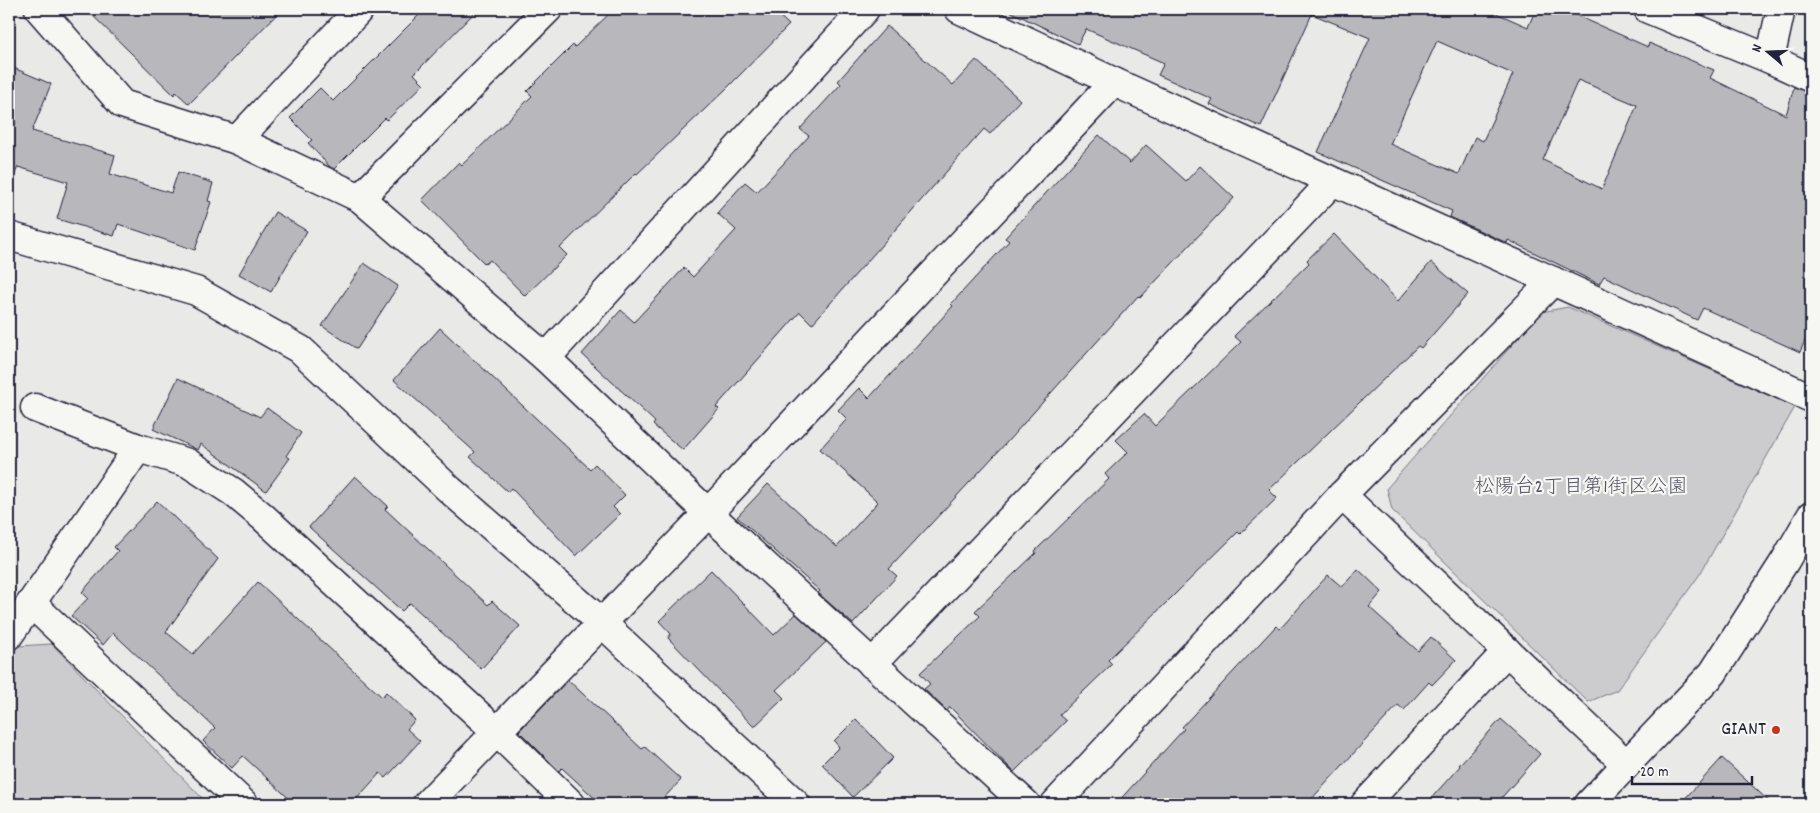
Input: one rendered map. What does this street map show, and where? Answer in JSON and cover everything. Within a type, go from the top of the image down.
[{"type":"street","points":[[39,9],[122,104],[237,140],[360,198],[546,358],[708,513],[1026,804]]},
{"type":"street","points":[[237,140],[360,9]]},
{"type":"street","points":[[360,198],[548,9]]},
{"type":"street","points":[[546,358],[865,9]]},
{"type":"street","points":[[959,9],[1332,182],[1811,398]]},
{"type":"street","points":[[1648,9],[1770,59],[1811,78]]},
{"type":"street","points":[[1770,59],[1781,9]]},
{"type":"street","points":[[427,804],[708,513],[1114,82]]},
{"type":"street","points":[[872,664],[1332,182]]},
{"type":"street","points":[[9,236],[196,291],[301,350],[450,490],[601,622],[796,804]]},
{"type":"street","points":[[1055,804],[1342,495],[1553,281]]},
{"type":"street","points":[[35,408],[138,448],[188,463],[233,492],[263,517],[497,732],[571,804]]},
{"type":"street","points":[[9,636],[138,448]]},
{"type":"street","points":[[1342,495],[1626,764]]},
{"type":"street","points":[[1589,804],[1713,673],[1785,561],[1811,516]]},
{"type":"street","points":[[31,603],[244,804]]},
{"type":"street","points":[[1365,804],[1507,651]]},
{"type":"green space","name":"松陽台2丁目第1街区公園","points":[[1568,307],[1795,407],[1700,574],[1617,690],[1588,702],[1392,510],[1387,488],[1541,312]]},
{"type":"green space","points":[[52,644],[208,804],[9,804],[9,661],[18,646]]},
{"type":"building","points":[[86,9],[282,9],[189,104],[176,92],[174,95]]},
{"type":"building","points":[[425,9],[478,9],[414,74],[424,84],[387,120],[385,118],[334,169],[330,167],[308,143],[312,140],[290,118],[320,88],[333,101]]},
{"type":"building","points":[[614,9],[772,9],[789,25],[727,88],[636,173],[560,248],[567,255],[525,296],[490,260],[485,264],[422,200],[459,162],[462,165],[532,96],[527,91],[573,45],[575,47]]},
{"type":"building","points":[[1005,9],[1487,9],[1528,27],[1536,9],[1562,9],[1648,47],[1649,43],[1714,70],[1710,78],[1786,115],[1794,87],[1811,93],[1811,327],[1800,352],[1703,308],[1697,320],[1604,276],[1599,284],[1508,240],[1507,243],[1450,217],[1452,211],[1318,152],[1370,38],[1312,14],[1261,127],[1209,104],[1212,99],[1158,75],[1164,63],[1086,29],[1078,44]],"holes":[[[1437,41],[1513,74],[1483,141],[1475,137],[1459,174],[1390,144]],[[1578,80],[1637,105],[1602,189],[1543,160]]]},
{"type":"building","points":[[887,26],[953,85],[976,60],[1020,100],[990,134],[984,129],[812,324],[800,312],[716,407],[719,409],[683,450],[653,425],[655,422],[582,354],[621,310],[634,322],[684,268],[693,277],[736,230],[717,213],[745,182],[757,192],[809,136],[800,129],[841,84],[838,81]]},
{"type":"building","points":[[9,66],[51,84],[32,131],[115,155],[110,174],[171,193],[178,172],[213,183],[208,201],[211,202],[195,250],[118,224],[114,236],[57,219],[68,182],[18,167],[9,185]]},
{"type":"building","points":[[1099,135],[1130,163],[1146,145],[1186,181],[1200,166],[1234,198],[1140,298],[1138,296],[1007,442],[889,569],[897,576],[853,624],[818,593],[820,591],[737,517],[768,484],[837,547],[878,502],[820,449],[847,419],[838,410],[859,388],[869,398],[1009,241],[1005,238]]},
{"type":"building","points":[[275,212],[307,231],[271,292],[239,274]]},
{"type":"building","points":[[1334,234],[1398,301],[1431,262],[1468,294],[1421,348],[1418,346],[1269,490],[1277,498],[1240,534],[1238,532],[1108,660],[1112,664],[1059,715],[1066,721],[1014,772],[950,707],[947,711],[924,689],[930,684],[920,673],[980,616],[975,611],[1109,479],[1105,474],[1128,452],[1116,440],[1144,414],[1155,426],[1241,342],[1234,336],[1309,263],[1307,260]]},
{"type":"building","points":[[364,263],[398,286],[357,349],[322,326]]},
{"type":"building","points":[[440,328],[590,469],[595,464],[625,495],[613,507],[620,514],[576,556],[511,488],[508,492],[470,457],[475,452],[394,380]]},
{"type":"building","points":[[178,378],[260,417],[267,408],[301,433],[286,456],[290,458],[266,491],[201,444],[198,450],[153,429]]},
{"type":"building","points":[[355,476],[388,506],[385,509],[488,605],[492,601],[520,626],[481,669],[410,603],[402,611],[309,527]]},
{"type":"building","points":[[157,501],[218,559],[166,632],[193,654],[258,582],[382,697],[386,692],[415,720],[407,729],[420,741],[386,778],[380,773],[352,804],[295,804],[243,756],[232,768],[203,741],[215,728],[113,633],[103,645],[71,616],[88,598],[82,592],[118,551],[114,547]]},
{"type":"building","points":[[1358,569],[1382,592],[1369,607],[1418,651],[1431,637],[1456,660],[1432,685],[1429,682],[1404,710],[1398,705],[1307,804],[1116,804],[1184,729],[1182,727],[1276,626],[1280,629],[1328,575],[1342,587]]},
{"type":"building","points":[[711,570],[774,635],[796,614],[826,642],[776,690],[784,698],[754,727],[668,638],[671,634],[659,621]]},
{"type":"building","points":[[568,680],[642,749],[645,747],[681,780],[658,804],[601,804],[562,768],[559,771],[519,731]]},
{"type":"building","points":[[856,719],[893,758],[853,797],[822,764],[839,747],[834,741]]},
{"type":"building","points":[[1501,719],[1540,754],[1496,804],[1426,804],[1459,765]]},
{"type":"building","points":[[1722,758],[1772,804],[1680,804]]},
{"type":"place","name":"GIANT","points":[[1776,730]]}]
